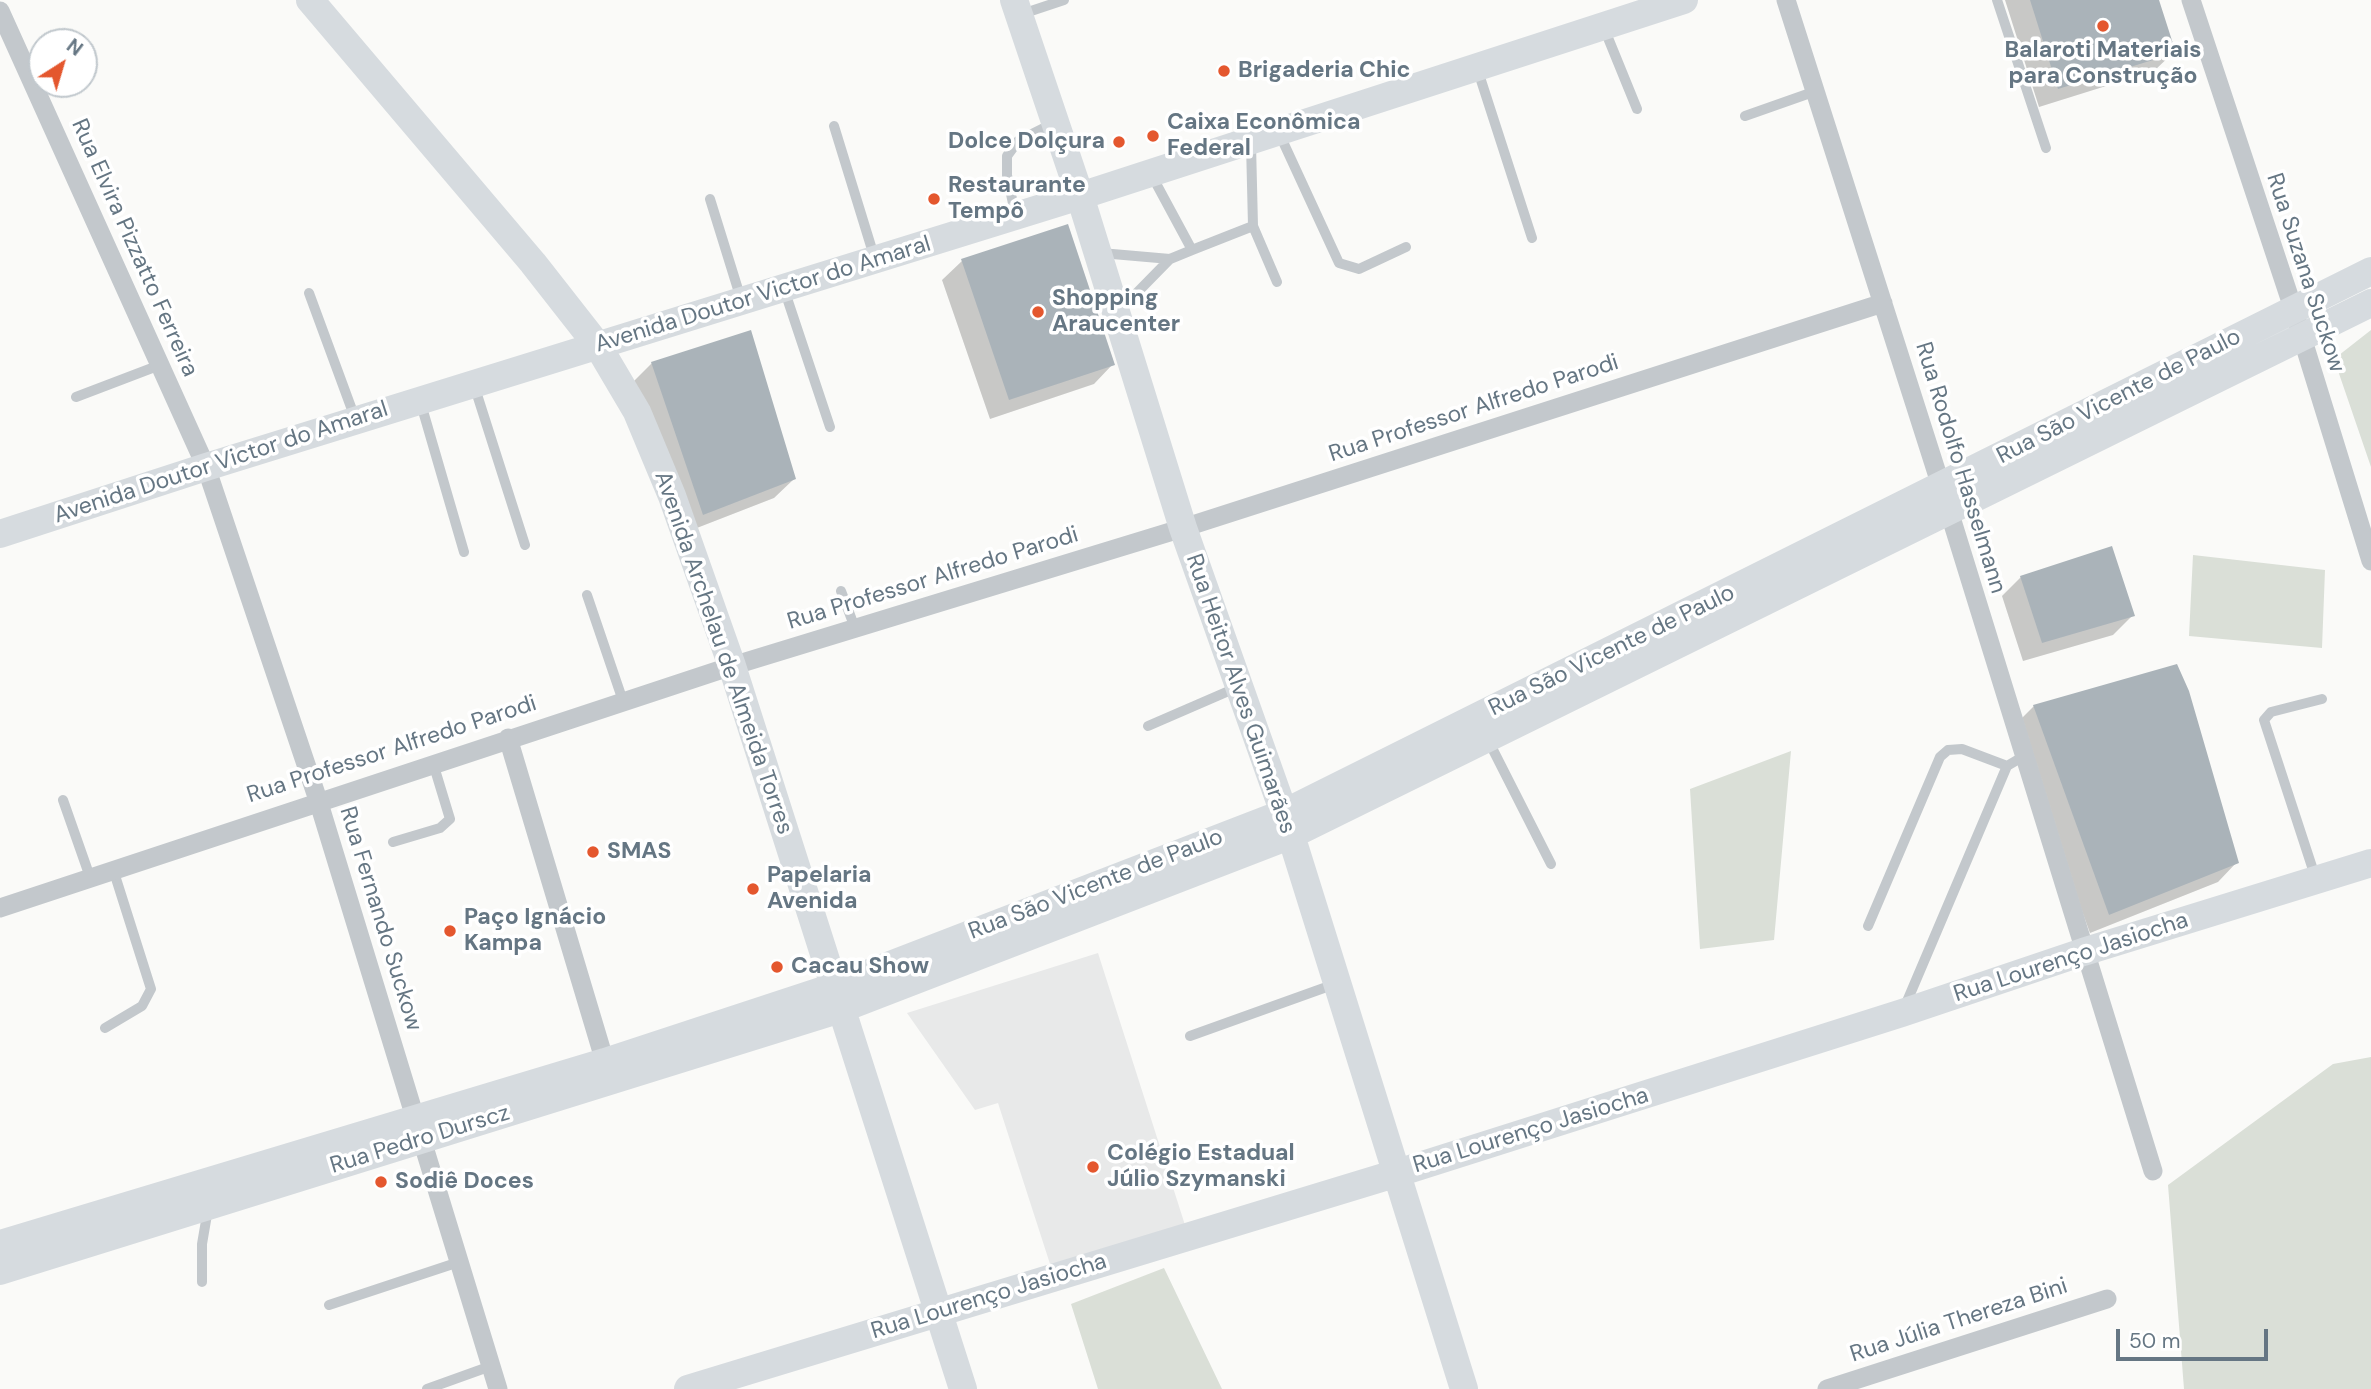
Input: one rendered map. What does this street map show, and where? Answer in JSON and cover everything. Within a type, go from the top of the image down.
[{"type":"main road","name":"Avenida Doutor Victor do Amaral","points":[[0,534],[206,467],[1080,197],[1684,0]]},
{"type":"main road","name":"Avenida Archelau de Almeida Torres","points":[[309,2],[533,263],[598,346],[637,412],[667,484],[732,666],[963,1389]]},
{"type":"main road","name":"Rua Heitor Alves Guimarães","points":[[1017,7],[1080,197],[1183,528],[1286,825],[1464,1389]]},
{"type":"main road","name":"Rua São Vicente de Paulo","points":[[837,998],[1286,825],[1487,738],[1946,499],[2293,308],[2370,272]]},
{"type":"main road","name":"Rua São Vicente de Paulo","points":[[1286,825],[1946,499],[2371,303]]},
{"type":"main road","name":"Rua Lourenço Jasiocha","points":[[688,1389],[1395,1174],[1902,1013],[2083,952],[2371,863]]},
{"type":"main road","name":"Rua Pedro Durscz","points":[[0,1244],[417,1128],[837,998]]},
{"type":"main road","name":"Rua Pedro Durscz","points":[[0,1271],[209,1207],[417,1128]]},
{"type":"street","name":"Rua Rodolfo Hasselmann","points":[[1786,0],[1946,499],[2015,761],[2083,952],[2153,1171]]},
{"type":"street","name":"Rua Suzana Suckow","points":[[2191,0],[2293,308],[2371,561]]},
{"type":"street","name":"Rua Elvira Pizzatto Ferreira","points":[[0,11],[206,467]]},
{"type":"street","name":"Rua Professor Alfredo Parodi","points":[[0,908],[433,762],[732,666],[1183,528],[1883,303]]},
{"type":"street","name":"Rua Fernando Suckow","points":[[206,467],[318,800],[498,1389]]},
{"type":"street","points":[[508,738],[608,1071]]},
{"type":"street","name":"Rua Júlia Thereza Bini","points":[[1827,1389],[2107,1300]]},
{"type":"lane","points":[[1017,7],[1065,0]]},
{"type":"lane","points":[[1997,0],[2046,148]]},
{"type":"lane","points":[[1604,26],[1637,108]]},
{"type":"lane","points":[[1476,67],[1532,238]]},
{"type":"lane","points":[[1745,116],[1816,91]]},
{"type":"lane","points":[[1016,216],[1007,174],[1007,156],[1018,141],[1055,122]]},
{"type":"lane","points":[[834,126],[875,260]]},
{"type":"lane","points":[[1279,132],[1339,263],[1359,268],[1406,247]]},
{"type":"lane","points":[[1250,141],[1253,226],[1277,282]]},
{"type":"lane","points":[[1151,174],[1192,250]]},
{"type":"lane","points":[[710,199],[742,301]]},
{"type":"lane","points":[[1116,313],[1170,259],[1253,226]]},
{"type":"lane","points":[[1097,252],[1170,259]]},
{"type":"lane","points":[[784,288],[830,427]]},
{"type":"lane","points":[[309,293],[356,421]]},
{"type":"lane","points":[[76,397],[160,365]]},
{"type":"lane","points":[[474,384],[525,545]]},
{"type":"lane","points":[[420,401],[464,551]]},
{"type":"lane","points":[[841,591],[855,628]]},
{"type":"lane","points":[[587,596],[623,701]]},
{"type":"lane","points":[[1148,726],[1239,686]]},
{"type":"lane","points":[[2317,880],[2264,720],[2270,712],[2322,699]]},
{"type":"lane","points":[[1487,738],[1551,864]]},
{"type":"lane","points":[[1868,926],[1940,757],[1948,750],[1962,749],[2015,761],[1902,1013]]},
{"type":"lane","points":[[393,842],[440,828],[450,819],[433,762]]},
{"type":"lane","points":[[63,800],[90,877]]},
{"type":"lane","points":[[105,1028],[142,1006],[151,994],[113,869]]},
{"type":"lane","points":[[1190,1037],[1335,984]]},
{"type":"lane","points":[[202,1282],[202,1244],[209,1207]]},
{"type":"lane","points":[[329,1305],[458,1262]]},
{"type":"lane","points":[[427,1389],[491,1366]]},
{"type":"shaded area","points":[[2371,330],[2371,467],[2334,359]]},
{"type":"shaded area","points":[[2193,555],[2325,570],[2322,648],[2189,636]]},
{"type":"shaded area","points":[[1791,751],[1774,940],[1700,949],[1690,789]]},
{"type":"shaded area","name":"Colégio Estadual Júlio Szymanski","points":[[1098,953],[1185,1225],[1051,1267],[998,1103],[975,1110],[907,1013]]},
{"type":"shaded area","points":[[2371,1057],[2371,1389],[2184,1389],[2168,1185],[2333,1064]]},
{"type":"shaded area","points":[[1164,1268],[1222,1389],[1098,1389],[1071,1304]]},
{"type":"building","name":"Balaroti Materiais para Construção","points":[[2030,0],[2159,0],[2176,53],[2058,89]]},
{"type":"building","name":"Shopping Araucenter","points":[[1068,224],[1115,365],[1009,400],[961,259]]},
{"type":"building","points":[[751,330],[796,479],[703,515],[651,362]]},
{"type":"building","points":[[2112,546],[2135,616],[2042,643],[2020,576]]},
{"type":"building","points":[[2177,664],[2189,691],[2239,863],[2109,915],[2033,705]]},
{"type":"place","name":"Balaroti Materiais para Construção","points":[[2103,26]]},
{"type":"place","name":"Brigaderia Chic","points":[[1224,71]]},
{"type":"place","name":"Caixa Econômica Federal","points":[[1153,136]]},
{"type":"place","name":"Dolce Dolçura","points":[[1119,142]]},
{"type":"place","name":"Restaurante Tempô","points":[[934,199]]},
{"type":"place","name":"Shopping Araucenter","points":[[1038,312]]},
{"type":"place","name":"SMAS","points":[[593,852]]},
{"type":"place","name":"Papelaria Avenida","points":[[753,889]]},
{"type":"place","name":"Paço Ignácio Kampa","points":[[450,931]]},
{"type":"place","name":"Cacau Show","points":[[777,967]]},
{"type":"place","name":"Colégio Estadual Júlio Szymanski","points":[[1093,1167]]},
{"type":"place","name":"Sodiê Doces","points":[[381,1182]]}]
